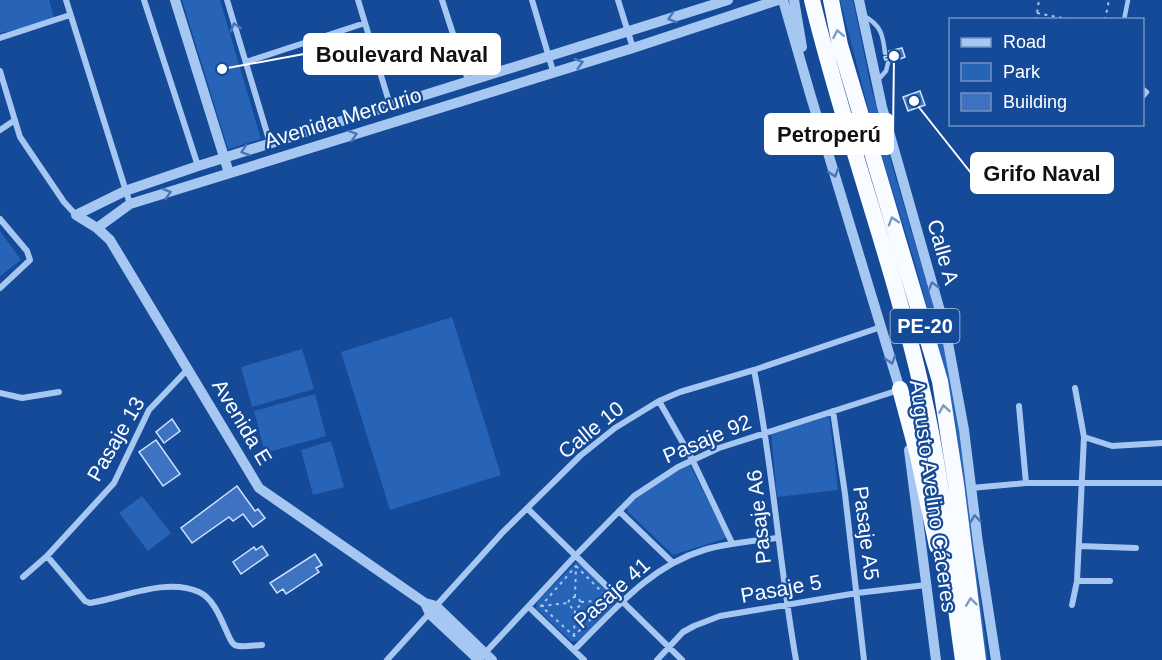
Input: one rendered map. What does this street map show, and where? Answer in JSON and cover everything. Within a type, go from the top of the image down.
[{"type":"highway","name":"PE-20","points":[[812,0],[828,66],[899,297],[924,396],[942,504],[963,660]]},
{"type":"highway","name":"PE-20","points":[[831,0],[846,66],[940,381],[956,484],[978,660]]},
{"type":"highway","points":[[900,389],[923,480],[945,594],[960,639]]},
{"type":"street","points":[[66,0],[130,204]]},
{"type":"street","points":[[144,0],[198,166]]},
{"type":"street","points":[[175,0],[229,173]]},
{"type":"street","points":[[227,0],[270,143]]},
{"type":"street","points":[[358,0],[390,105]]},
{"type":"street","points":[[442,0],[468,80]]},
{"type":"street","points":[[532,0],[553,71]]},
{"type":"street","points":[[618,0],[633,48]]},
{"type":"street","name":"Avenida Mercurio","points":[[76,215],[125,190],[468,80],[628,32],[705,4],[728,0]]},
{"type":"street","name":"Avenida Mercurio","points":[[97,228],[130,204],[633,48],[778,0]]},
{"type":"street","name":"Augusto Avelino Cáceres","points":[[783,0],[900,389],[936,660]]},
{"type":"street","name":"Augusto Avelino Cáceres","points":[[794,0],[811,97]]},
{"type":"street","name":"Calle A","points":[[859,0],[876,82],[946,332],[964,430],[996,660]]},
{"type":"street","points":[[0,38],[70,15]]},
{"type":"street","points":[[246,62],[365,23]]},
{"type":"street","points":[[0,71],[20,137],[64,202],[76,215]]},
{"type":"street","points":[[429,93],[434,110]]},
{"type":"street","points":[[0,130],[15,120]]},
{"type":"street","name":"Avenida E","points":[[76,215],[97,228],[110,240],[263,493],[430,607],[485,658]]},
{"type":"street","points":[[0,219],[27,251],[30,260],[0,288]]},
{"type":"street","name":"Calle 10","points":[[387,660],[430,607],[477,558],[597,442],[659,401],[680,392],[754,370],[881,327]]},
{"type":"street","name":"Pasaje 13","points":[[23,577],[47,556],[114,483],[149,410],[188,369]]},
{"type":"street","name":"Pasaje A6","points":[[754,370],[766,431],[777,538],[796,660]]},
{"type":"street","points":[[1072,605],[1077,581],[1084,437],[1075,388]]},
{"type":"street","name":"Pasaje 92","points":[[485,658],[576,555],[619,511],[655,480],[692,459],[766,431],[900,389]]},
{"type":"street","points":[[0,393],[22,398],[59,392]]},
{"type":"street","points":[[659,401],[692,459],[732,543]]},
{"type":"street","points":[[1019,406],[1026,483]]},
{"type":"street","name":"Pasaje A5","points":[[832,411],[864,660]]},
{"type":"street","points":[[1084,437],[1112,446],[1162,443]]},
{"type":"street","points":[[971,488],[1026,483],[1162,483]]},
{"type":"street","points":[[528,509],[682,660]]},
{"type":"street","points":[[619,511],[673,563]]},
{"type":"street","name":"Pasaje 41","points":[[574,650],[644,582],[673,563],[706,549],[732,543],[777,538]]},
{"type":"street","points":[[1079,546],[1136,548]]},
{"type":"street","points":[[47,556],[85,601],[90,603],[156,587],[200,592],[221,616],[231,642],[236,645],[262,645]]},
{"type":"street","points":[[1077,581],[1110,581]]},
{"type":"street","name":"Pasaje 5","points":[[657,660],[683,632],[707,620],[786,603],[857,592],[926,585]]},
{"type":"street","points":[[529,606],[584,660]]},
{"type":"lane","points":[[1124,18],[1128,0]]},
{"type":"lane","points":[[860,13],[877,25],[882,33],[885,53]]},
{"type":"lane","points":[[876,82],[886,71],[888,63]]},
{"type":"path","points":[[1036,18],[1039,0]]},
{"type":"path","points":[[1105,18],[1109,0]]},
{"type":"path","points":[[1037,13],[1063,18]]},
{"type":"path","points":[[575,597],[576,566]]},
{"type":"path","points":[[576,566],[610,600]]},
{"type":"path","points":[[541,606],[576,566]]},
{"type":"path","points":[[568,603],[570,598],[575,597],[579,598],[581,603]]},
{"type":"path","points":[[581,603],[610,600]]},
{"type":"path","points":[[574,636],[610,600]]},
{"type":"path","points":[[541,606],[568,603]]},
{"type":"path","points":[[568,603],[575,609]]},
{"type":"path","points":[[575,609],[581,603]]},
{"type":"path","points":[[541,606],[574,636]]},
{"type":"path","points":[[574,636],[575,609]]},
{"type":"green space","points":[[0,0],[49,0],[55,21],[0,33]]},
{"type":"green space","points":[[182,0],[220,0],[261,139],[228,149]]},
{"type":"green space","points":[[840,0],[853,0],[870,83],[946,355],[960,436],[988,660],[985,660],[947,387],[914,260],[874,131]]},
{"type":"green space","points":[[0,231],[21,260],[0,276]]},
{"type":"green space","points":[[452,317],[501,475],[390,510],[341,352]]},
{"type":"green space","points":[[302,349],[314,389],[252,407],[241,367]]},
{"type":"green space","points":[[315,394],[326,436],[265,453],[254,411]]},
{"type":"green space","points":[[829,414],[838,490],[777,497],[771,432]]},
{"type":"green space","points":[[331,441],[344,487],[313,495],[301,450]]},
{"type":"green space","points":[[689,463],[727,538],[673,555],[628,512],[627,506],[653,485]]},
{"type":"green space","points":[[142,496],[171,533],[148,551],[119,513]]},
{"type":"green space","points":[[576,562],[617,601],[578,641],[571,641],[536,608],[537,602]]},
{"type":"building","points":[[902,48],[905,57],[892,62],[889,59],[885,60],[884,57],[888,56],[889,51]]},
{"type":"building","points":[[920,91],[925,105],[908,111],[903,97]]},
{"type":"building","points":[[172,419],[180,431],[164,443],[156,432]]},
{"type":"building","points":[[156,440],[180,474],[163,486],[139,452]]},
{"type":"building","points":[[237,486],[255,511],[258,509],[265,518],[253,527],[243,514],[233,521],[229,517],[192,543],[181,528]]},
{"type":"building","points":[[262,546],[268,555],[241,574],[233,562],[254,547],[256,550]]},
{"type":"building","points":[[315,554],[322,565],[316,568],[319,572],[286,594],[283,589],[277,593],[270,583]]},
{"type":"place","name":"Petroperú","points":[[894,56]]},
{"type":"place","name":"Boulevard Naval","points":[[222,69]]},
{"type":"place","name":"Grifo Naval","points":[[914,101]]}]
